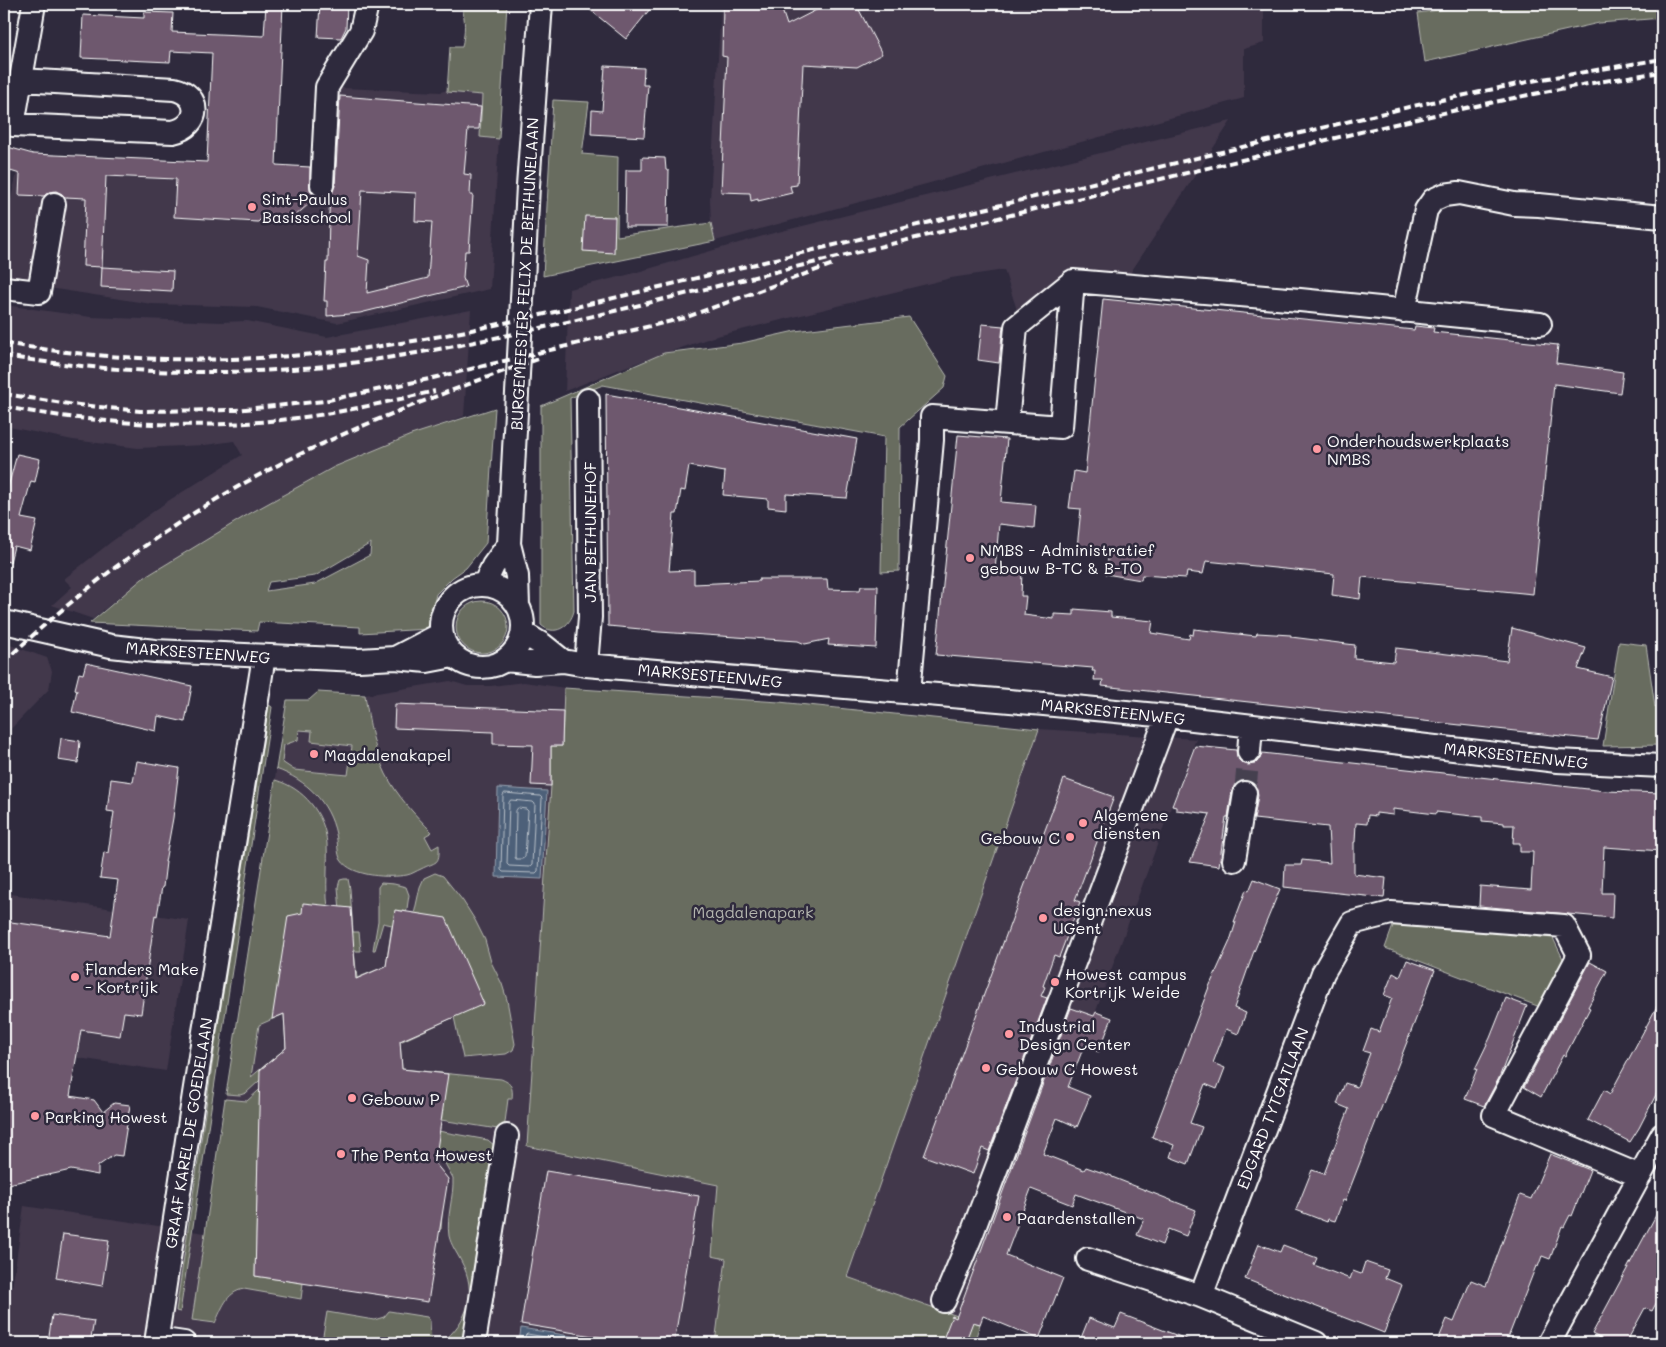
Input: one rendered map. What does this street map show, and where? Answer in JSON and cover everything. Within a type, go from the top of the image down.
[{"type":"street","points":[[21,80],[174,89],[182,91],[189,96],[194,104],[195,112],[193,120],[181,130],[173,132],[13,124],[34,4]]},
{"type":"street","points":[[322,186],[327,87],[361,31],[367,4]]},
{"type":"street","name":"BURGEMEESTER FELIX DE BETHUNELAAN","points":[[518,606],[516,576],[509,544],[528,186],[541,4]]},
{"type":"street","points":[[1404,311],[1426,210],[1433,200],[1444,194],[1459,194],[1514,204],[1662,217]]},
{"type":"street","points":[[4,288],[39,292],[54,204]]},
{"type":"street","points":[[909,692],[932,440],[932,417],[1061,427],[1073,280]]},
{"type":"street","points":[[1008,423],[1016,327],[1073,280],[1540,324]]},
{"type":"street","name":"JAN BETHUNEHOF","points":[[586,664],[590,617],[588,400]]},
{"type":"street","points":[[484,585],[493,566],[509,544]]},
{"type":"street","points":[[484,585],[498,588],[510,596],[518,606],[522,619],[523,633],[519,646],[506,660],[488,667],[476,667],[464,663],[453,656],[445,646],[441,634],[441,619],[446,605],[456,594],[469,587],[484,585]]},
{"type":"street","name":"MARKSESTEENWEG","points":[[4,622],[111,646],[155,651],[360,660],[395,658],[426,661],[453,656]]},
{"type":"street","points":[[523,633],[543,645],[563,661]]},
{"type":"street","name":"MARKSESTEENWEG","points":[[395,658],[441,634]]},
{"type":"street","name":"GRAAF KAREL DE GOEDELAAN","points":[[157,1341],[264,656]]},
{"type":"street","name":"MARKSESTEENWEG","points":[[506,660],[535,663],[563,661],[909,692],[1167,716],[1557,761],[1662,766]]},
{"type":"street","points":[[944,1301],[971,1236],[1167,716]]},
{"type":"street","points":[[1249,752],[1251,726]]},
{"type":"street","points":[[1234,860],[1244,793]]},
{"type":"street","name":"EDGARD TYTGATLAAN","points":[[1201,1296],[1324,973],[1352,923],[1391,912],[1564,926],[1579,955],[1494,1115],[1640,1176]]},
{"type":"street","points":[[1556,1341],[1662,1135]]},
{"type":"street","points":[[474,1343],[507,1136]]},
{"type":"street","points":[[1088,1259],[1201,1296],[1316,1343]]},
{"type":"street","points":[[157,1341],[184,1343]]},
{"type":"shaded area","points":[[721,4],[1264,4],[1264,43],[1244,49],[1244,98],[715,241],[711,223],[710,200]]},
{"type":"shaded area","name":"Sint-Paulus Basisschool","points":[[503,70],[490,289],[337,323],[257,307],[152,304],[4,281],[4,228],[17,173],[311,185],[316,87],[441,92]]},
{"type":"shaded area","points":[[1231,121],[1117,293],[1074,296],[1017,310],[1004,270],[951,278],[713,337],[625,367],[565,391],[569,289],[627,275],[770,234]]},
{"type":"shaded area","points":[[4,305],[91,317],[221,322],[247,321],[327,337],[471,310],[464,416],[364,455],[119,597],[93,619],[52,605],[72,587],[64,579],[168,501],[242,455],[234,441],[205,445],[138,448],[73,440],[4,426]]},
{"type":"shaded area","points":[[7,644],[47,658],[52,671],[49,689],[4,736],[4,646]]},
{"type":"shaded area","points":[[450,681],[467,686],[491,686],[524,682],[565,688],[779,702],[1039,729],[1196,739],[974,1343],[4,1343],[4,1288],[12,1289],[24,1206],[205,1233],[287,700],[309,700],[318,692],[365,695]]},
{"type":"shaded area","points":[[4,893],[189,920],[166,1071],[4,1047]]},
{"type":"green space","points":[[461,4],[507,4],[499,139],[480,137],[482,95],[447,92],[450,47],[462,47],[463,41],[464,20]]},
{"type":"green space","points":[[1479,4],[1662,4],[1662,18],[1599,23],[1425,62],[1418,13]]},
{"type":"green space","points":[[553,100],[589,102],[582,154],[618,157],[617,236],[711,223],[715,241],[543,276]]},
{"type":"green space","points":[[909,317],[947,376],[944,388],[900,427],[899,571],[881,572],[884,437],[603,385],[570,398],[574,611],[569,622],[561,629],[551,630],[541,625],[541,406],[664,353],[742,343],[795,331]]},
{"type":"green space","points":[[495,408],[486,543],[466,568],[452,578],[436,594],[428,629],[360,633],[360,627],[259,622],[257,631],[90,623],[142,579],[247,515],[334,467],[411,435]],"holes":[[[371,543],[370,555],[315,584],[266,591],[269,582],[315,576]]]},
{"type":"green space","points":[[477,601],[487,601],[501,608],[508,622],[508,632],[501,646],[487,653],[477,653],[467,649],[460,642],[456,632],[456,622],[460,612],[467,605]]},
{"type":"green space","points":[[1619,642],[1646,645],[1655,707],[1662,703],[1662,745],[1603,746]]},
{"type":"green space","name":"Magdalenapark","points":[[564,688],[779,702],[1039,729],[847,1277],[980,1324],[974,1343],[715,1343],[726,1259],[712,1256],[718,1185],[527,1146],[551,786],[551,746],[562,746]]},
{"type":"green space","points":[[318,692],[365,695],[372,736],[382,765],[390,782],[401,798],[432,832],[425,836],[432,849],[439,845],[439,856],[436,862],[409,875],[382,876],[354,870],[346,866],[341,860],[333,822],[322,802],[307,786],[276,769],[287,700],[309,700]],"holes":[[[299,730],[312,731],[311,741],[352,746],[348,775],[294,770],[282,762],[284,745],[298,740]]]},
{"type":"green space","points":[[269,705],[272,707],[180,1312],[176,1311],[219,1018]]},
{"type":"green space","points":[[275,780],[295,789],[304,796],[322,822],[327,844],[327,898],[337,994],[271,1070],[246,1093],[240,1095],[226,1094]],"holes":[[[284,1014],[286,1048],[251,1077],[259,1025]]]},
{"type":"green space","points":[[435,873],[443,876],[463,901],[485,940],[491,962],[502,984],[507,1000],[515,1044],[513,1050],[506,1054],[463,1058],[454,1017],[400,1042],[402,1069],[501,1079],[508,1082],[512,1089],[512,1099],[508,1099],[504,1130],[441,1120],[427,1129],[488,1140],[495,1146],[468,1343],[441,1343],[458,1326],[464,1316],[468,1306],[469,1295],[466,1273],[453,1246],[448,1229],[453,1178],[384,1052],[420,887],[424,878]]},
{"type":"green space","points":[[348,879],[350,889],[353,932],[359,932],[361,951],[354,951],[357,978],[386,966],[392,925],[383,923],[375,950],[373,950],[378,921],[378,887],[381,883],[406,887],[409,895],[404,929],[370,1044],[340,911],[338,887],[340,880]]},
{"type":"green space","points":[[1394,923],[1553,938],[1565,963],[1540,1007],[1385,948]]},
{"type":"green space","points":[[268,1082],[444,1183],[441,1229],[430,1233],[259,1122],[255,1276],[303,1283],[301,1299],[244,1289],[229,1297],[215,1323],[192,1320],[225,1099],[247,1101]]},
{"type":"green space","points":[[389,1311],[427,1317],[430,1321],[431,1343],[334,1343],[322,1341],[327,1312],[374,1320],[384,1317]]},
{"type":"water","points":[[498,788],[547,791],[542,879],[496,877]]},
{"type":"water","points":[[521,1328],[577,1337],[576,1343],[519,1343]]},
{"type":"building","points":[[266,4],[283,4],[276,165],[310,167],[310,191],[317,197],[287,223],[280,216],[272,223],[265,215],[258,222],[174,217],[176,179],[106,176],[102,267],[83,266],[86,198],[65,197],[56,191],[49,192],[44,196],[19,195],[20,174],[4,169],[4,146],[33,154],[207,162],[212,53],[171,51],[170,62],[81,58],[83,15],[144,18],[144,12],[173,13],[172,32],[264,36]]},
{"type":"building","points":[[320,4],[347,4],[346,28],[341,38],[318,37]]},
{"type":"building","points":[[583,4],[654,4],[626,39]]},
{"type":"building","points":[[723,4],[780,4],[787,25],[828,4],[856,4],[882,54],[857,67],[803,64],[797,185],[790,186],[792,193],[751,201],[750,193],[721,192],[727,57],[722,56]]},
{"type":"building","points":[[605,66],[644,68],[643,85],[648,85],[644,137],[591,134],[592,110],[602,111]]},
{"type":"building","points":[[340,96],[481,107],[479,129],[468,129],[464,174],[471,175],[470,195],[473,195],[469,251],[465,251],[463,278],[466,287],[360,313],[327,316],[327,301],[324,301],[326,262],[328,262],[330,195],[335,186]],"holes":[[[362,190],[416,193],[415,221],[432,222],[428,278],[367,293],[369,260],[358,256]]]},
{"type":"building","points":[[642,157],[665,158],[666,170],[669,171],[668,227],[625,227],[626,170],[642,170]]},
{"type":"building","points":[[585,216],[615,217],[614,253],[583,251]]},
{"type":"building","points":[[102,267],[173,271],[172,291],[101,287]]},
{"type":"building","name":"Onderhoudswerkplaats NMBS","points":[[1103,299],[1414,330],[1415,326],[1434,328],[1433,332],[1558,345],[1556,363],[1623,372],[1620,393],[1554,384],[1533,594],[1362,577],[1360,599],[1332,595],[1334,574],[1206,561],[1203,574],[1187,572],[1186,578],[1142,575],[1141,580],[1106,574],[1109,551],[1077,548],[1081,509],[1069,508],[1074,471],[1085,473]]},
{"type":"building","points":[[982,324],[1003,326],[999,363],[978,360]]},
{"type":"building","points":[[606,394],[857,439],[847,498],[786,494],[786,509],[768,507],[768,499],[723,495],[725,472],[689,466],[685,491],[681,490],[677,514],[674,514],[669,571],[694,570],[694,584],[759,581],[759,579],[827,579],[828,589],[860,590],[861,586],[878,586],[876,648],[828,645],[829,639],[805,644],[798,641],[659,632],[608,626]]},
{"type":"building","points":[[958,435],[1007,439],[1001,502],[1036,505],[1034,528],[999,524],[995,571],[1022,572],[1021,596],[1026,596],[1024,615],[1054,619],[1054,614],[1074,615],[1074,609],[1111,612],[1111,617],[1153,621],[1151,633],[1189,639],[1190,634],[1193,635],[1194,629],[1256,636],[1257,633],[1291,635],[1291,637],[1355,645],[1354,658],[1394,662],[1396,648],[1507,661],[1512,628],[1586,648],[1578,669],[1612,677],[1598,740],[1102,686],[1103,680],[1094,680],[1095,671],[1092,671],[1093,668],[936,655]]},
{"type":"building","points":[[17,454],[40,459],[35,482],[31,481],[21,518],[37,521],[30,550],[14,546],[10,562],[4,561],[4,502]]},
{"type":"building","points":[[86,663],[192,686],[185,722],[158,716],[156,731],[72,712],[79,673],[83,674]]},
{"type":"building","points":[[395,704],[563,711],[562,746],[551,746],[551,786],[531,785],[533,745],[493,744],[493,732],[394,728]]},
{"type":"building","points":[[61,738],[80,741],[78,763],[58,760]]},
{"type":"building","points":[[1195,746],[1236,750],[1237,758],[1242,763],[1248,765],[1255,764],[1260,759],[1262,753],[1606,791],[1662,793],[1662,851],[1604,847],[1602,893],[1613,893],[1612,918],[1479,906],[1480,886],[1531,890],[1533,852],[1520,852],[1520,843],[1513,843],[1514,825],[1482,821],[1482,817],[1393,809],[1393,815],[1376,813],[1376,816],[1368,815],[1367,824],[1356,823],[1354,842],[1354,874],[1386,878],[1384,898],[1284,887],[1285,865],[1301,865],[1302,860],[1330,863],[1328,827],[1254,819],[1258,795],[1257,789],[1248,780],[1241,781],[1235,784],[1232,791],[1219,866],[1190,862],[1210,814],[1176,810],[1176,807],[1172,806]]},
{"type":"building","points":[[137,761],[179,768],[163,887],[157,916],[155,915],[141,1014],[124,1012],[120,1036],[81,1030],[70,1096],[94,1100],[103,1112],[114,1103],[130,1105],[122,1156],[114,1155],[98,1166],[98,1175],[71,1170],[4,1185],[4,921],[110,936],[118,880],[100,878],[104,852],[108,853],[114,812],[107,811],[111,779],[133,782]]},
{"type":"building","points":[[1064,779],[1114,797],[1075,900],[1080,902],[1059,957],[1054,955],[1043,986],[1045,987],[1041,996],[1047,998],[989,1151],[982,1148],[973,1174],[924,1156]]},
{"type":"building","points":[[1254,879],[1280,889],[1253,954],[1234,1008],[1246,1013],[1238,1034],[1226,1029],[1213,1063],[1225,1068],[1217,1089],[1205,1084],[1190,1123],[1202,1127],[1188,1164],[1170,1157],[1174,1145],[1152,1137],[1209,987],[1230,941],[1236,922],[1234,922],[1246,890],[1249,891]]},
{"type":"building","name":"Gebouw P","points":[[303,903],[351,908],[356,979],[386,966],[395,910],[446,918],[484,1004],[400,1041],[402,1069],[448,1074],[435,1163],[448,1179],[428,1302],[255,1276],[260,1070],[286,1048],[284,1014],[272,1019],[288,916],[302,913]]},
{"type":"building","points":[[1407,960],[1435,970],[1345,1201],[1343,1200],[1335,1221],[1328,1219],[1327,1222],[1296,1210],[1312,1170],[1324,1174],[1349,1109],[1337,1104],[1345,1083],[1357,1087],[1370,1053],[1363,1051],[1371,1029],[1379,1032],[1392,998],[1384,995],[1393,973],[1400,977]]},
{"type":"building","points":[[1590,962],[1607,971],[1565,1056],[1563,1055],[1541,1097],[1524,1087]]},
{"type":"building","points":[[1662,997],[1662,1083],[1630,1142],[1588,1120],[1604,1090],[1610,1094]]},
{"type":"building","points":[[1506,998],[1527,1006],[1499,1078],[1484,1106],[1465,1099],[1477,1069],[1475,1069]]},
{"type":"building","points":[[1071,1008],[1094,1016],[1096,1012],[1112,1018],[1099,1052],[1084,1046],[1068,1087],[1090,1096],[1077,1127],[1057,1118],[1043,1154],[1084,1170],[1086,1167],[1112,1176],[1196,1210],[1186,1236],[1168,1229],[1162,1245],[1137,1235],[1144,1219],[1076,1194],[1072,1205],[1031,1189],[1006,1255],[1063,1278],[1039,1339],[983,1316],[980,1324],[973,1322],[965,1343],[954,1343],[943,1339],[952,1316],[956,1318]]},
{"type":"building","points":[[1550,1154],[1590,1170],[1572,1216],[1570,1215],[1564,1227],[1562,1226],[1550,1259],[1542,1256],[1538,1267],[1536,1266],[1506,1343],[1437,1343],[1447,1319],[1454,1322],[1471,1280],[1486,1286],[1520,1195],[1531,1199]]},
{"type":"building","points":[[546,1171],[699,1196],[674,1343],[638,1343],[622,1340],[622,1343],[604,1343],[605,1338],[521,1324]]},
{"type":"building","points":[[1662,1204],[1662,1292],[1652,1311],[1645,1308],[1626,1343],[1609,1343],[1592,1334]]},
{"type":"building","points":[[63,1234],[109,1240],[102,1286],[56,1278]]},
{"type":"building","points":[[1259,1244],[1280,1252],[1283,1245],[1317,1258],[1314,1265],[1350,1279],[1353,1271],[1361,1274],[1365,1262],[1388,1270],[1385,1278],[1402,1285],[1384,1333],[1245,1279]]},
{"type":"building","points":[[1121,1314],[1194,1343],[1079,1343],[1089,1318],[1115,1328]]},
{"type":"building","points":[[52,1315],[94,1321],[90,1343],[48,1343]]},
{"type":"tunnel","points":[[1245,793],[1249,752]]},
{"type":"railway","points":[[4,343],[103,356],[202,360],[302,355],[401,343],[568,309],[1413,106],[1537,80],[1662,59]]},
{"type":"railway","points":[[4,356],[111,369],[219,372],[292,369],[410,354],[589,317],[1412,120],[1512,98],[1662,72]]},
{"type":"railway","points":[[4,394],[69,404],[140,411],[236,410],[324,401],[429,379],[684,318],[833,264]]},
{"type":"railway","points":[[4,662],[38,630],[111,570],[189,516],[229,492],[313,448],[368,424],[538,359]]},
{"type":"railway","points":[[4,407],[117,422],[192,425],[229,424],[321,415],[435,391]]},
{"type":"place","name":"Sint-Paulus Basisschool","points":[[252,207]]},
{"type":"place","name":"Onderhoudswerkplaats NMBS","points":[[1317,449]]},
{"type":"place","name":"NMBS - Administratief gebouw B-TC & B-TO","points":[[970,558]]},
{"type":"place","name":"Magdalenakapel","points":[[314,754]]},
{"type":"place","name":"Algemene diensten","points":[[1083,823]]},
{"type":"place","name":"Gebouw C","points":[[1070,837]]},
{"type":"place","name":"design.nexus UGent","points":[[1043,918]]},
{"type":"place","name":"Flanders Make - Kortrijk","points":[[75,977]]},
{"type":"place","name":"Howest campus Kortrijk Weide","points":[[1055,982]]},
{"type":"place","name":"Industrial Design Center","points":[[1009,1034]]},
{"type":"place","name":"Gebouw C Howest","points":[[986,1068]]},
{"type":"place","name":"Gebouw P","points":[[352,1098]]},
{"type":"place","name":"Parking Howest","points":[[35,1116]]},
{"type":"place","name":"The Penta Howest","points":[[341,1154]]},
{"type":"place","name":"Paardenstallen","points":[[1007,1217]]}]
